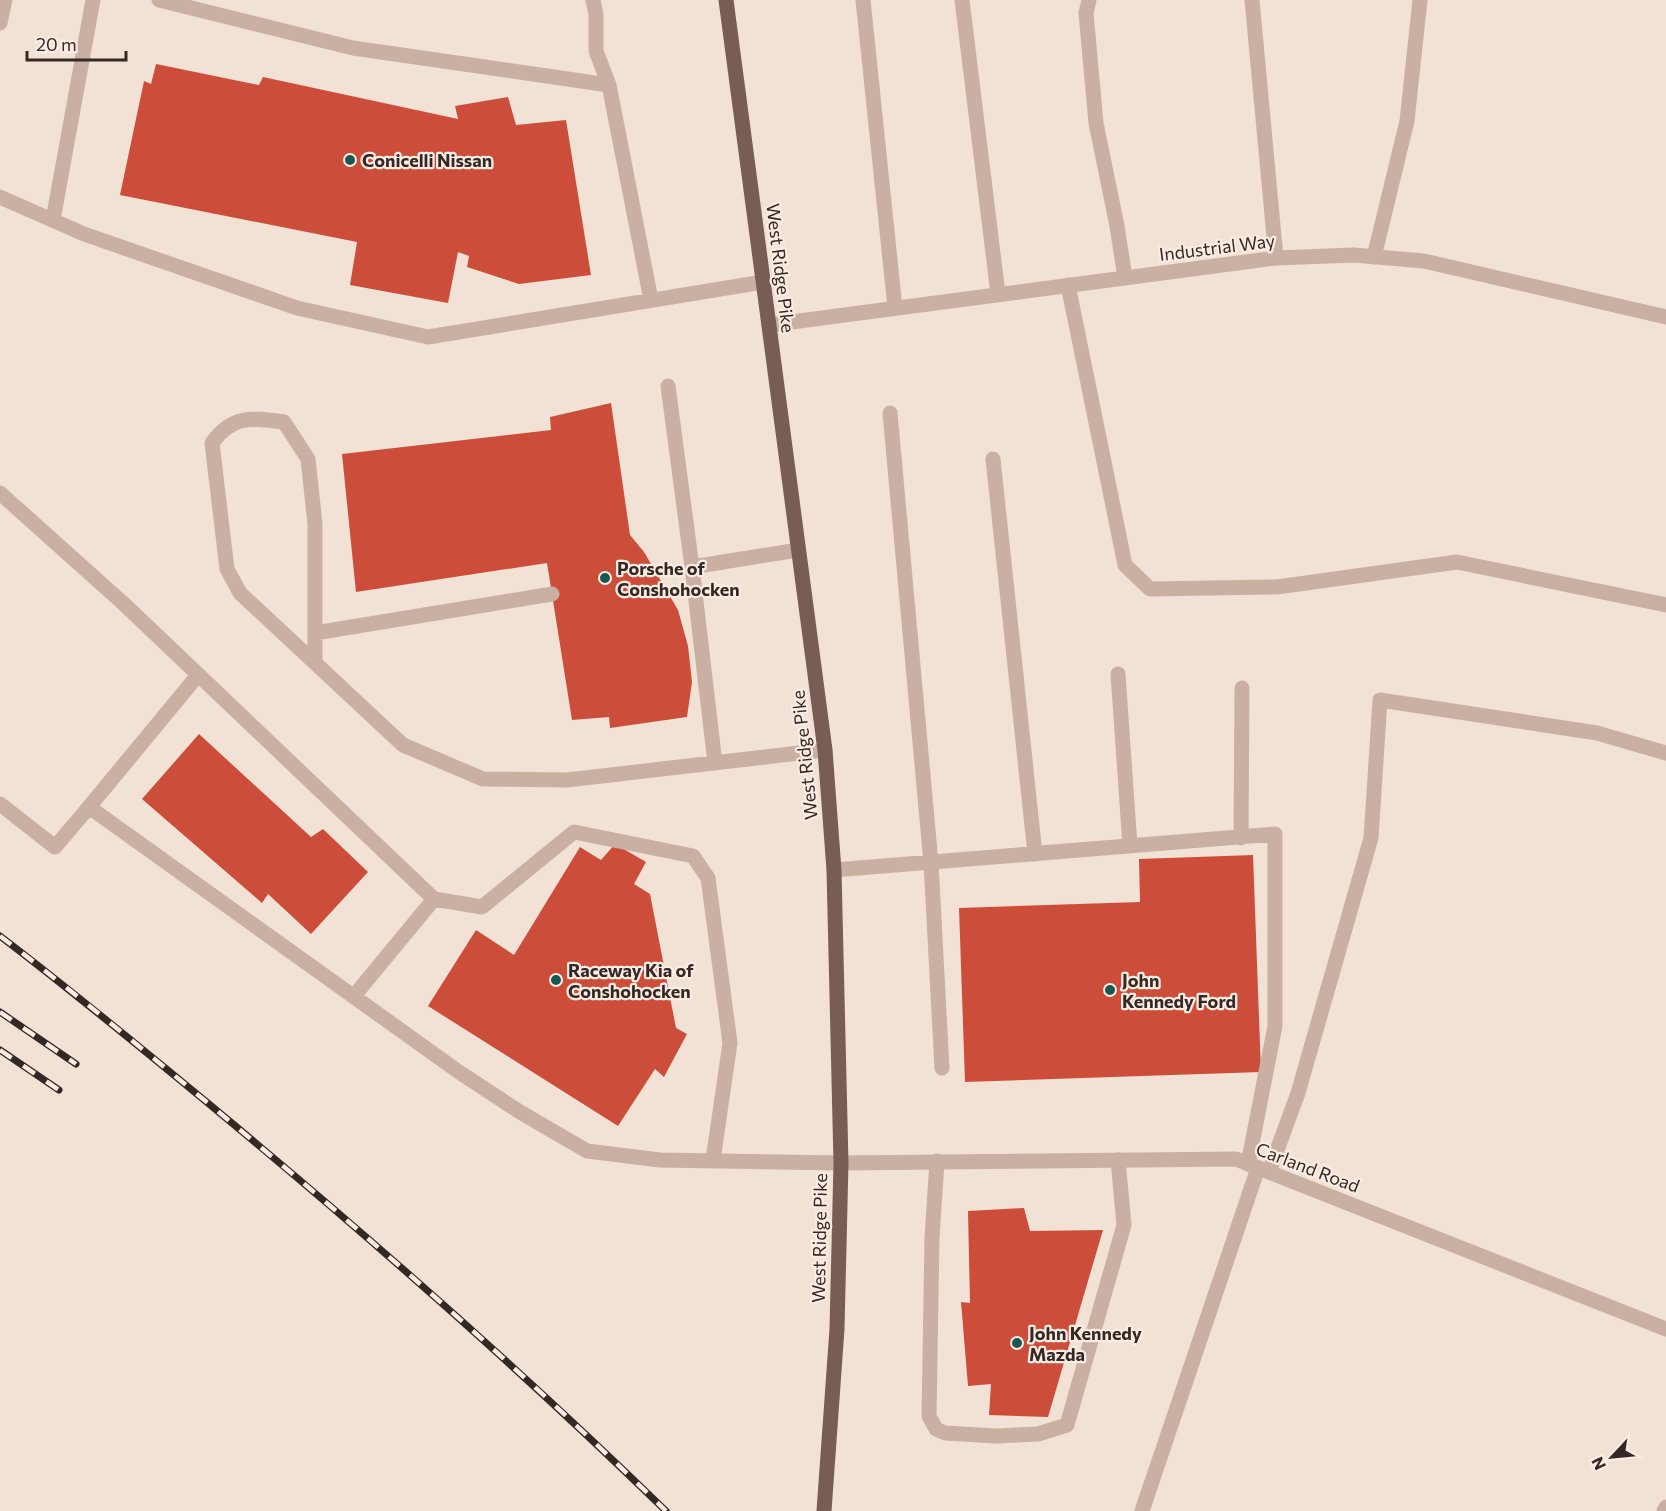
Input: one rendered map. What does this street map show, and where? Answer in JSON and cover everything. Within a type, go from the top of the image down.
[{"type":"main road","name":"West Ridge Pike","points":[[726,0],[825,750],[834,870],[841,1163],[837,1329],[824,1511]]},
{"type":"street","points":[[0,23],[5,0]]},
{"type":"street","points":[[53,220],[93,0]]},
{"type":"street","points":[[159,0],[353,48],[609,86]]},
{"type":"street","points":[[593,0],[596,14],[596,51],[609,86],[651,300]]},
{"type":"street","points":[[864,0],[896,308]]},
{"type":"street","points":[[962,0],[998,294]]},
{"type":"street","points":[[1089,0],[1086,13],[1096,123],[1125,278]]},
{"type":"street","points":[[1252,0],[1276,258]]},
{"type":"street","points":[[1374,257],[1407,121],[1420,0]]},
{"type":"street","points":[[0,197],[95,238],[297,308],[428,337],[764,282]]},
{"type":"street","name":"Industrial Way","points":[[769,325],[1276,258],[1354,255],[1424,261],[1666,317]]},
{"type":"street","points":[[1068,285],[1125,565],[1150,589],[1277,587],[1457,562],[1666,605]]},
{"type":"street","points":[[668,386],[715,763]]},
{"type":"street","points":[[890,413],[931,863],[942,1068]]},
{"type":"street","points":[[315,661],[315,524],[308,459],[284,422],[249,418],[221,430],[212,443],[227,569],[240,593],[255,609],[315,661],[404,745],[483,779],[567,780],[825,750]]},
{"type":"street","points":[[993,459],[1035,854]]},
{"type":"street","points":[[0,493],[62,547],[434,899],[482,907],[574,832],[693,856],[708,878],[730,1042],[713,1160]]},
{"type":"street","points":[[692,567],[798,550]]},
{"type":"street","points":[[315,633],[552,594]]},
{"type":"street","points":[[1118,674],[1130,846]]},
{"type":"street","points":[[0,804],[55,847],[198,675]]},
{"type":"street","points":[[1240,837],[1242,688]]},
{"type":"street","points":[[1142,1511],[1258,1168],[1298,1093],[1371,838],[1380,700],[1597,733],[1666,753]]},
{"type":"street","name":"Carland Road","points":[[89,807],[520,1112],[587,1151],[660,1160],[841,1163],[1236,1160],[1666,1329]]},
{"type":"street","points":[[834,870],[1275,834],[1275,1026],[1258,1168]]},
{"type":"street","points":[[354,996],[434,899]]},
{"type":"street","points":[[937,1161],[932,1238],[929,1416],[936,1429],[945,1433],[996,1436],[1038,1434],[1068,1425],[1124,1225],[1118,1160]]},
{"type":"building","name":"Conicelli Nissan","points":[[156,64],[259,85],[263,77],[458,119],[455,106],[508,97],[516,125],[566,120],[591,275],[519,284],[467,267],[469,256],[458,252],[448,303],[350,285],[357,242],[120,195],[144,81],[151,84]]},
{"type":"building","name":"Porsche of Conshohocken","points":[[611,403],[630,535],[644,552],[678,610],[688,646],[692,682],[687,717],[610,728],[609,717],[572,720],[547,563],[356,592],[342,454],[551,430],[550,417]]},
{"type":"building","points":[[199,734],[311,837],[323,829],[368,872],[311,934],[268,894],[262,903],[142,799]]},
{"type":"building","name":"Raceway Kia of Conshohocken","points":[[615,844],[646,862],[634,884],[650,894],[676,1028],[687,1034],[664,1077],[655,1069],[618,1126],[428,1006],[476,930],[514,955],[580,847],[601,860]]},
{"type":"building","name":"John Kennedy Ford","points":[[1253,855],[1261,1072],[965,1082],[959,908],[1140,902],[1139,859]]},
{"type":"building","name":"John Kennedy Mazda","points":[[1024,1208],[1030,1231],[1103,1230],[1048,1417],[989,1415],[991,1384],[968,1386],[961,1302],[970,1303],[968,1211]]},
{"type":"railway","points":[[0,936],[183,1083],[384,1252],[499,1354],[666,1511]]},
{"type":"railway","points":[[0,1012],[76,1064]]},
{"type":"railway","points":[[0,1050],[59,1090]]},
{"type":"place","name":"Conicelli Nissan","points":[[350,160]]},
{"type":"place","name":"Porsche of Conshohocken","points":[[605,578]]},
{"type":"place","name":"Raceway Kia of Conshohocken","points":[[556,980]]},
{"type":"place","name":"John Kennedy Ford","points":[[1110,990]]},
{"type":"place","name":"John Kennedy Mazda","points":[[1017,1343]]}]
